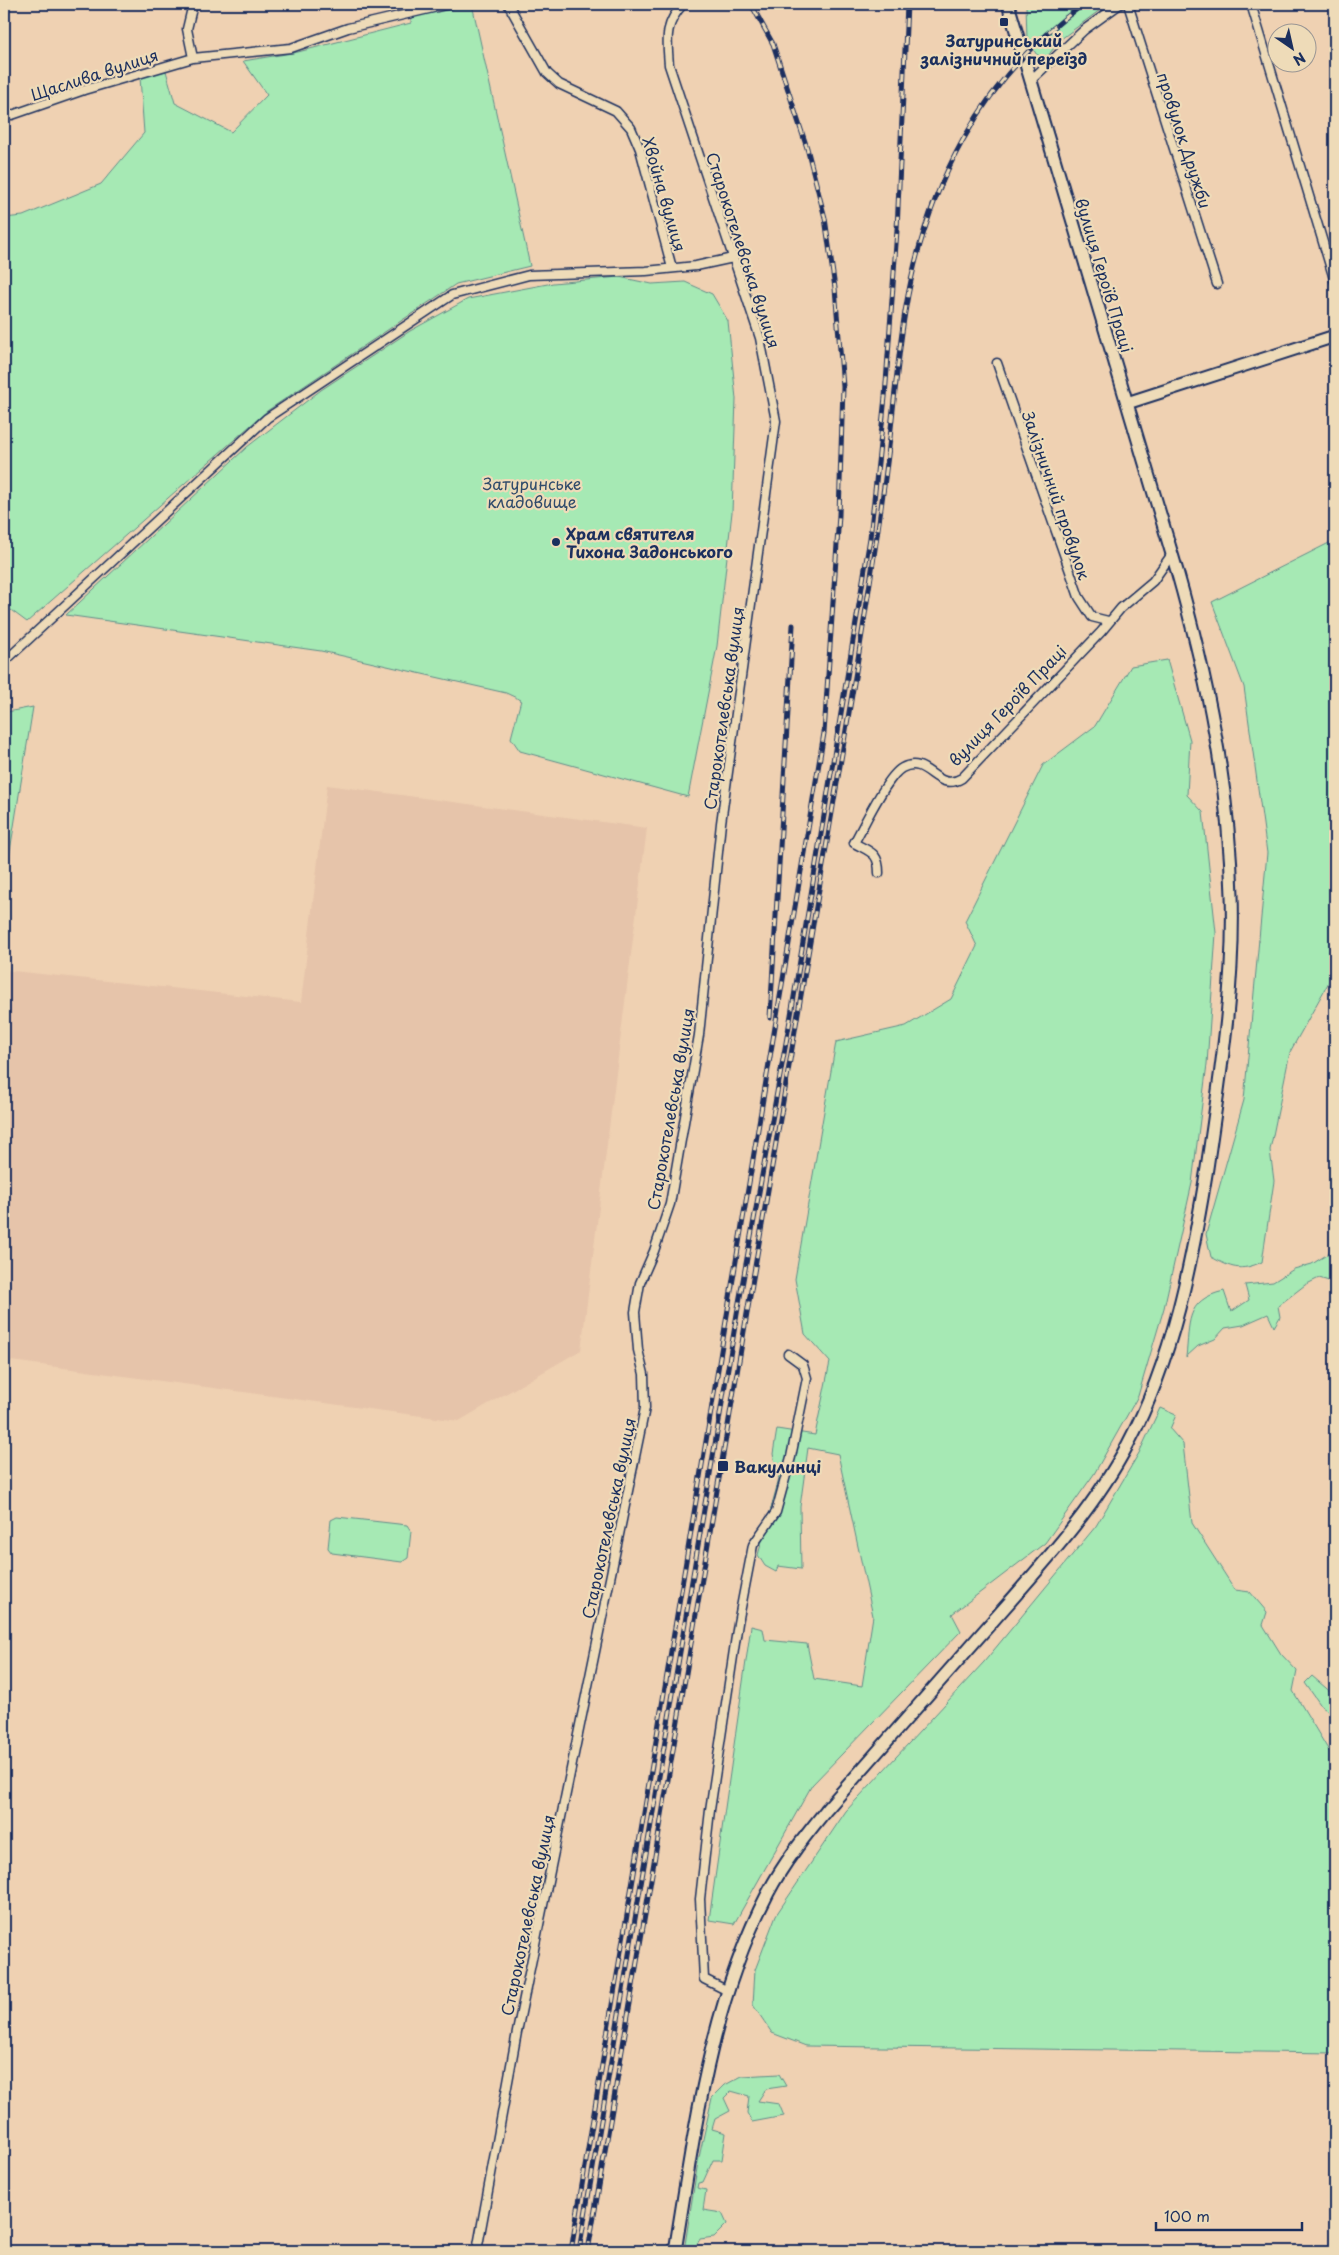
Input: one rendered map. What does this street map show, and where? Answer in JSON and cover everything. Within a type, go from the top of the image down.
[{"type":"main road","name":"вулиця Героїв Праці","points":[[675,2251],[708,2063],[742,1949],[765,1900],[796,1848],[827,1809],[1043,1564],[1101,1489],[1128,1444],[1154,1387],[1179,1312],[1200,1209],[1226,1019],[1231,956],[1233,898],[1225,797],[1217,737],[1193,628],[1172,554],[1008,4]]},
{"type":"main road","points":[[1127,402],[1335,336]]},
{"type":"street","points":[[193,58],[187,29],[194,4]]},
{"type":"street","name":"Щаслива вулиця","points":[[4,116],[193,58],[291,48],[348,28],[450,4]]},
{"type":"street","name":"Хвойна вулиця","points":[[507,4],[547,73],[559,84],[616,111],[631,128],[640,149],[672,268],[696,266],[733,258]]},
{"type":"street","name":"Старокотелевська вулиця","points":[[477,2251],[517,2032],[645,1408],[644,1374],[638,1350],[635,1312],[640,1283],[654,1251],[670,1204],[699,1035],[722,823],[776,421],[760,338],[669,65],[667,39],[672,16],[683,4]]},
{"type":"street","points":[[1030,81],[1084,30],[1120,4]]},
{"type":"street","name":"провулок Дружби","points":[[1128,4],[1217,284]]},
{"type":"street","points":[[1251,4],[1335,282]]},
{"type":"street","points":[[4,662],[267,418],[452,295],[529,275],[672,268]]},
{"type":"street","name":"Залізничний провулок","points":[[997,363],[1079,596],[1092,617],[1108,621]]},
{"type":"street","name":"вулиця Героїв Праці","points":[[878,873],[879,861],[874,854],[854,843],[891,779],[901,769],[912,765],[922,767],[947,783],[955,782],[962,778],[1101,632],[1108,621],[1153,581],[1172,554]]},
{"type":"street","points":[[728,1991],[704,1979],[700,1898],[710,1810],[738,1623],[753,1545],[776,1512],[791,1457],[806,1378],[803,1365],[788,1354]]},
{"type":"shaded area","points":[[327,785],[647,828],[581,1350],[459,1421],[4,1360],[4,970],[301,1002]]},
{"type":"green space","points":[[411,4],[472,4],[530,266],[456,284],[267,411],[27,622],[4,605],[4,218],[23,216],[101,184],[144,133],[140,77],[166,71],[175,103],[231,132],[267,95],[243,61],[298,52],[411,23]]},
{"type":"green space","points":[[1026,4],[1108,4],[1061,39],[1047,57],[1037,55],[1027,40]]},
{"type":"green space","name":"Затуринське кладовище","points":[[619,277],[652,284],[685,282],[712,294],[728,321],[736,399],[732,512],[717,646],[688,797],[520,751],[511,738],[521,700],[506,693],[321,651],[66,615],[247,447],[321,390],[410,331],[468,299],[553,283]]},
{"type":"green space","points":[[1335,540],[1335,971],[1290,1052],[1270,1150],[1274,1181],[1262,1262],[1241,1268],[1230,1266],[1211,1257],[1206,1234],[1244,1100],[1267,853],[1244,687],[1212,602]]},
{"type":"green space","points":[[1167,660],[1190,740],[1187,795],[1203,812],[1216,933],[1207,1064],[1192,1183],[1164,1308],[1138,1396],[1094,1474],[1045,1543],[952,1614],[961,1631],[812,1785],[734,1924],[709,1920],[751,1626],[763,1629],[765,1640],[807,1644],[814,1679],[862,1686],[873,1616],[838,1454],[808,1448],[800,1507],[801,1569],[778,1566],[776,1572],[765,1566],[758,1555],[779,1479],[773,1454],[777,1429],[815,1435],[830,1362],[805,1334],[795,1279],[836,1042],[906,1026],[951,999],[977,946],[965,921],[1043,765],[1095,726],[1131,666]]},
{"type":"green space","points":[[33,707],[4,889],[4,721],[7,712]]},
{"type":"green space","points":[[1335,1241],[1335,1293],[1329,1281],[1319,1278],[1305,1285],[1278,1306],[1280,1317],[1274,1327],[1268,1314],[1243,1325],[1225,1328],[1215,1339],[1198,1346],[1186,1357],[1189,1324],[1195,1307],[1202,1300],[1224,1291],[1231,1312],[1249,1300],[1245,1285],[1273,1282],[1294,1269],[1312,1264],[1328,1254]]},
{"type":"green space","points":[[1160,1408],[1176,1415],[1170,1429],[1183,1444],[1192,1523],[1235,1590],[1250,1592],[1267,1612],[1263,1625],[1281,1654],[1297,1671],[1293,1691],[1335,1761],[1335,2053],[806,2046],[772,2033],[753,2005],[755,1970],[776,1915],[846,1811],[984,1662],[1096,1526],[1139,1453]]},
{"type":"green space","points":[[337,1517],[407,1525],[411,1531],[408,1558],[402,1562],[332,1553],[328,1548],[331,1520]]},
{"type":"green space","points":[[1312,1676],[1335,1694],[1335,1716],[1322,1707],[1305,1683]]},
{"type":"green space","points":[[779,2074],[786,2086],[766,2089],[758,2101],[779,2104],[784,2116],[752,2122],[747,2113],[749,2096],[731,2091],[724,2098],[730,2111],[715,2119],[712,2129],[726,2133],[722,2160],[713,2160],[703,2182],[698,2183],[697,2188],[706,2190],[703,2210],[722,2213],[727,2224],[714,2237],[700,2239],[693,2251],[684,2251],[698,2162],[712,2098],[725,2085],[742,2076]]},
{"type":"railway","points":[[571,2251],[824,733],[839,515],[843,387],[835,288],[825,218],[807,148],[773,44],[751,4]]},
{"type":"railway","points":[[579,2251],[738,1308],[791,1015],[870,538],[885,397],[897,230],[907,4]]},
{"type":"railway","points":[[588,2251],[856,671],[882,503],[905,312],[914,267],[927,223],[943,180],[963,139],[987,101],[1015,65],[1048,33],[1084,4]]},
{"type":"railway","points":[[770,1018],[793,625]]},
{"type":"place","name":"Затуринський залізничний переїзд","points":[[1004,22]]},
{"type":"place","name":"Храм святителя Тихона Задонського","points":[[556,542]]},
{"type":"place","name":"Вакулинці","points":[[723,1466]]}]
